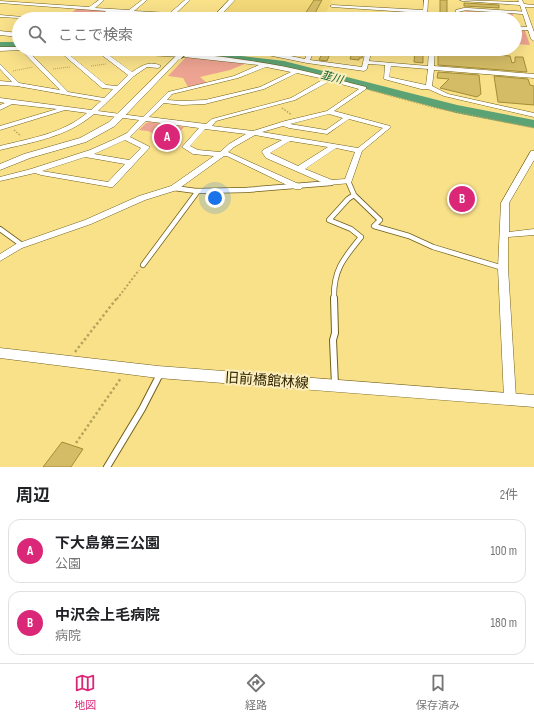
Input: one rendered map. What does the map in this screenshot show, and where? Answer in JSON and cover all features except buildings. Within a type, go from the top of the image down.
[{"type":"street","points":[[52,5],[60,0]]},
{"type":"street","points":[[91,8],[102,0]]},
{"type":"street","points":[[131,11],[145,0]]},
{"type":"street","points":[[174,12],[188,0]]},
{"type":"street","points":[[221,12],[232,0]]},
{"type":"street","points":[[329,12],[335,0]]},
{"type":"street","points":[[332,6],[373,7],[425,12],[426,0]]},
{"type":"street","points":[[462,0],[521,3],[534,6]]},
{"type":"street","points":[[0,10],[15,1]]},
{"type":"street","points":[[0,2],[15,1],[145,12]]},
{"type":"street","points":[[521,3],[529,29],[534,36]]},
{"type":"street","points":[[0,16],[12,17]]},
{"type":"street","points":[[527,21],[534,21]]},
{"type":"street","points":[[522,28],[529,29]]},
{"type":"street","points":[[0,33],[12,34]]},
{"type":"street","points":[[0,43],[12,43]]},
{"type":"street","points":[[0,49],[12,49]]},
{"type":"street","points":[[30,56],[66,93]]},
{"type":"street","points":[[68,56],[104,86],[118,88]]},
{"type":"street","points":[[107,56],[132,75]]},
{"type":"street","points":[[0,167],[27,156],[83,140],[112,124],[179,56]]},
{"type":"street","points":[[199,56],[297,71],[364,88]]},
{"type":"street","points":[[282,56],[364,69],[368,56]]},
{"type":"street","points":[[307,61],[309,56]]},
{"type":"street","points":[[429,87],[432,56]]},
{"type":"street","points":[[366,62],[534,76]]},
{"type":"street","points":[[388,64],[386,78],[421,87],[429,87],[446,95],[534,115]]},
{"type":"street","points":[[0,148],[69,128],[84,119],[132,75],[146,65],[158,66]]},
{"type":"street","points":[[0,179],[36,170],[86,154],[118,141],[146,119],[170,93],[236,78],[265,65]]},
{"type":"street","points":[[0,66],[17,84]]},
{"type":"street","points":[[162,101],[187,103],[205,102],[262,88],[297,71]]},
{"type":"street","points":[[298,186],[228,154],[196,152],[186,147],[206,126],[214,120],[278,104],[304,94],[329,79]]},
{"type":"street","points":[[0,84],[17,84],[104,100]]},
{"type":"street","points":[[0,258],[22,245],[88,222],[142,198],[174,188],[222,154],[227,148],[254,133],[329,112],[364,88]]},
{"type":"street","points":[[0,100],[206,126],[359,150]]},
{"type":"street","points":[[0,108],[12,101]]},
{"type":"street","points":[[0,128],[41,115],[69,109]]},
{"type":"street","points":[[290,138],[266,152],[269,156],[331,183],[348,181],[359,150],[388,127],[329,112]]},
{"type":"street","points":[[284,124],[327,132],[348,117]]},
{"type":"street","points":[[36,170],[41,173],[110,185],[146,147],[125,137]]},
{"type":"street","points":[[299,169],[335,146]]},
{"type":"street","points":[[510,398],[503,268],[505,203],[530,168],[534,153]]},
{"type":"street","points":[[86,154],[131,163]]},
{"type":"street","points":[[505,235],[534,232]]},
{"type":"street","name":"旧前橋館林線","points":[[0,353],[160,372],[534,401]]},
{"type":"lane","points":[[456,12],[465,9],[510,12]]},
{"type":"lane","points":[[348,181],[354,195],[380,220],[374,226],[408,236],[433,247],[503,268]]},
{"type":"lane","points":[[174,188],[198,191],[258,191],[331,183]]},
{"type":"lane","points":[[143,264],[198,191]]},
{"type":"lane","points":[[335,385],[333,290],[336,276],[342,262],[361,237],[351,230],[329,220],[348,199],[354,195]]},
{"type":"lane","points":[[0,229],[22,245]]},
{"type":"lane","points":[[107,467],[142,409],[160,372]]},
{"type":"path","points":[[6,72],[115,62]]},
{"type":"path","points":[[364,88],[436,108],[534,128]]},
{"type":"path","points":[[278,104],[299,120]]},
{"type":"path","points":[[8,126],[27,141]]},
{"type":"path","points":[[69,361],[143,264]]},
{"type":"path","points":[[76,443],[127,368]]},
{"type":"shaded area","points":[[234,0],[332,0],[326,12],[223,12]]},
{"type":"shaded area","points":[[78,8],[107,11],[106,12],[72,12]]},
{"type":"shaded area","points":[[522,31],[525,31],[530,45],[522,44]]},
{"type":"shaded area","points":[[187,56],[247,63],[230,70],[200,77],[207,83],[188,87],[183,78],[168,76]]},
{"type":"shaded area","points":[[150,122],[184,127],[170,142],[148,131],[139,130],[146,123]]},
{"type":"waterway","name":"韮川","points":[[0,45],[12,45]]},
{"type":"waterway","name":"韮川","points":[[221,56],[284,64],[456,109],[534,124]]},
{"type":"place","name":"下大島第三公園","points":[[167,137]]},
{"type":"place","name":"中沢会上毛病院","points":[[462,199]]}]
